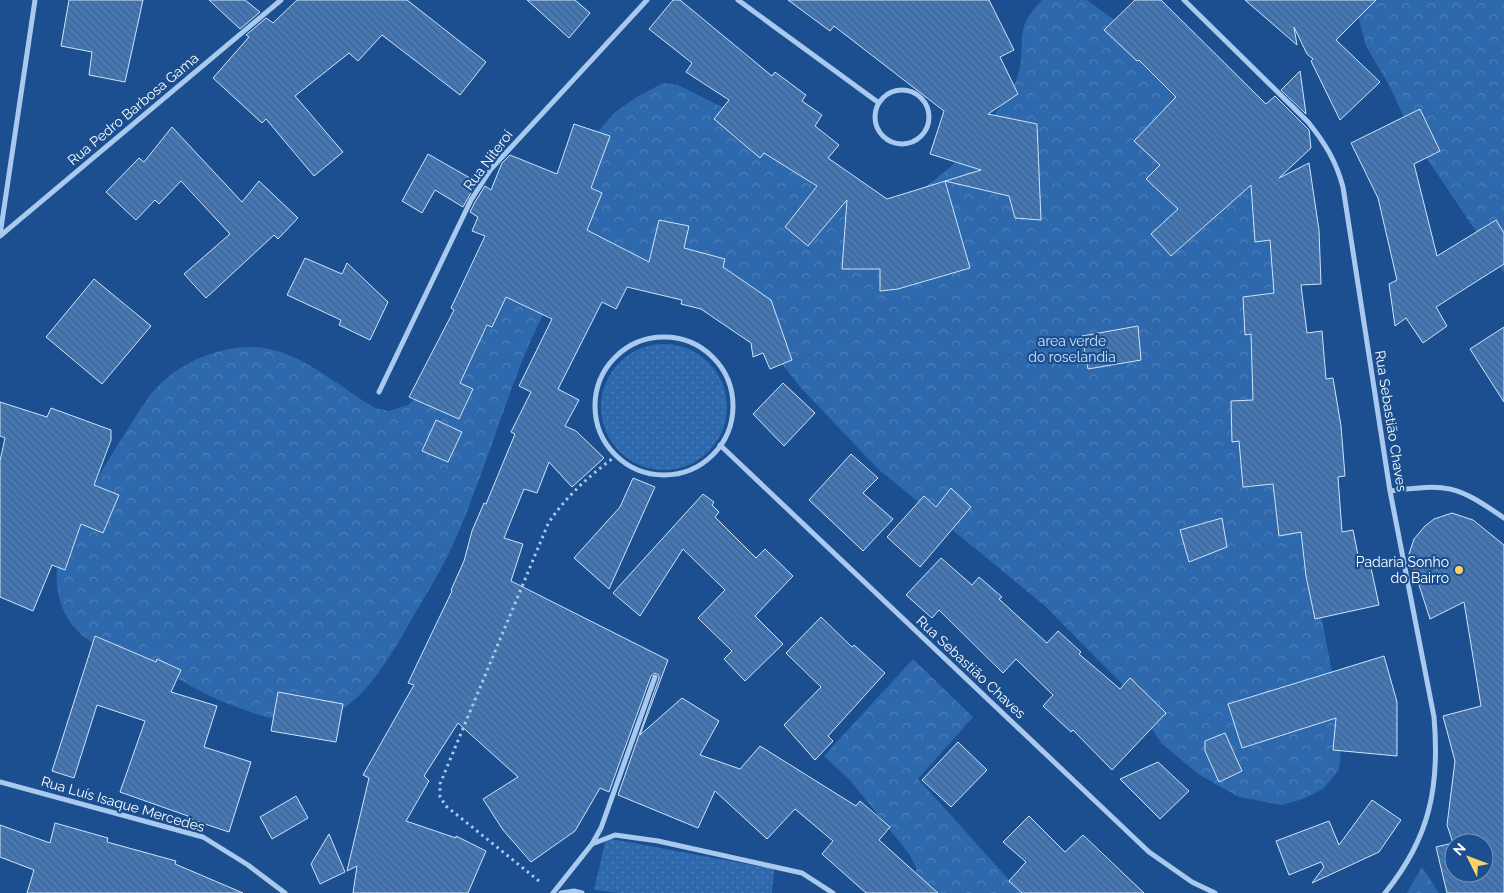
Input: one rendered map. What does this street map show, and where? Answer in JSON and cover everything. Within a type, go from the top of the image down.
[{"type":"street","points":[[0,236],[35,0]]},
{"type":"street","name":"Rua Pedro Barbosa Gama","points":[[0,236],[281,0]]},
{"type":"street","name":"Rua Niteroi","points":[[380,392],[471,200],[491,169],[647,0]]},
{"type":"street","points":[[738,0],[879,104]]},
{"type":"street","name":"Rua Sebastião Chaves","points":[[1184,0],[1308,122],[1326,144],[1337,163],[1343,187],[1390,491],[1434,717],[1436,769],[1434,795],[1421,836],[1400,873],[1385,893]]},
{"type":"street","points":[[901,90],[918,95],[928,110],[927,128],[915,141],[906,144],[889,141],[878,128],[875,120],[879,104],[892,92],[901,90]]},
{"type":"street","points":[[658,337],[678,338],[698,345],[715,358],[726,375],[732,395],[732,417],[720,446],[698,465],[670,475],[641,471],[616,456],[603,440],[596,420],[595,399],[600,379],[612,361],[637,342],[658,337]]},
{"type":"street","name":"Rua Sebastião Chaves","points":[[720,446],[1149,852],[1185,878],[1214,893]]},
{"type":"street","points":[[1390,491],[1427,486],[1448,487],[1469,494],[1504,518]]},
{"type":"street","points":[[553,893],[592,844],[608,814],[655,678]]},
{"type":"street","name":"Rua Luís Isaque Mercedes","points":[[0,782],[203,837],[248,865],[285,893]]},
{"type":"street","points":[[592,844],[615,835],[658,841],[802,873],[833,893]]},
{"type":"street","points":[[561,893],[574,891],[582,893]]},
{"type":"path","points":[[541,886],[535,877],[446,806],[440,797],[440,784],[548,524],[566,500],[616,456]]},
{"type":"green space","name":"area verde do roselandia","points":[[1042,0],[1087,0],[1120,24],[1236,143],[1277,248],[1317,594],[1343,729],[1339,770],[1323,789],[1303,799],[1282,805],[1239,797],[1198,774],[1162,744],[1122,684],[1045,606],[878,469],[801,388],[736,306],[671,271],[549,303],[508,397],[474,494],[443,566],[375,678],[348,705],[333,715],[301,722],[269,718],[253,713],[211,697],[152,665],[100,646],[82,635],[67,617],[57,587],[57,562],[61,548],[92,488],[137,414],[162,382],[186,365],[207,355],[229,349],[251,347],[268,349],[300,360],[375,408],[389,411],[408,405],[462,357],[484,333],[506,297],[592,139],[614,113],[635,98],[663,83],[678,85],[760,126],[818,169],[899,205],[928,185],[952,165],[974,143],[1004,101],[1017,78],[1023,30],[1026,21]]},
{"type":"green space","points":[[1354,0],[1504,0],[1504,273],[1415,141],[1390,87],[1366,46]]},
{"type":"green space","points":[[664,344],[688,349],[708,363],[722,383],[727,407],[722,431],[708,451],[688,465],[664,470],[640,465],[620,451],[606,431],[601,407],[606,383],[620,363],[640,349]]},
{"type":"green space","points":[[913,659],[973,717],[918,779],[1021,893],[916,893],[916,867],[909,854],[850,780],[824,756]]},
{"type":"green space","points":[[606,838],[774,869],[772,893],[618,893],[594,890]]},
{"type":"green space","points":[[1422,867],[1439,893],[1407,893]]},
{"type":"building","points":[[69,0],[143,0],[125,82],[89,75],[92,52],[61,46]]},
{"type":"building","points":[[209,0],[245,0],[260,12],[240,29]]},
{"type":"building","points":[[297,0],[407,0],[486,62],[460,95],[382,35],[358,61],[349,53],[295,96],[343,152],[314,176],[266,119],[262,123],[213,78],[249,37],[246,35],[266,18],[273,23]]},
{"type":"building","points":[[527,0],[575,0],[590,13],[569,38]]},
{"type":"building","points":[[673,0],[680,0],[772,76],[775,72],[806,95],[802,101],[822,115],[815,126],[839,145],[828,158],[887,199],[945,181],[970,268],[898,289],[880,291],[880,269],[842,269],[847,200],[808,246],[785,227],[817,186],[764,153],[760,158],[714,119],[729,100],[686,72],[692,63],[649,29]]},
{"type":"building","points":[[788,0],[989,0],[1014,50],[1000,57],[1018,94],[988,114],[1037,124],[1041,220],[1015,218],[1009,196],[945,181],[981,170],[930,154],[944,111],[834,26],[830,31]]},
{"type":"building","points":[[1135,0],[1161,0],[1266,104],[1275,96],[1309,130],[1311,148],[1279,178],[1309,163],[1319,230],[1321,284],[1301,285],[1307,333],[1322,331],[1326,379],[1333,378],[1341,426],[1345,476],[1338,477],[1342,532],[1353,530],[1360,565],[1370,563],[1379,605],[1315,619],[1306,576],[1301,532],[1279,536],[1273,484],[1243,487],[1239,441],[1232,442],[1231,401],[1253,400],[1251,334],[1245,335],[1243,297],[1274,293],[1270,240],[1255,242],[1251,185],[1171,256],[1151,234],[1178,209],[1146,179],[1160,165],[1134,141],[1176,97],[1139,60],[1137,61],[1104,30]]},
{"type":"building","points":[[1245,0],[1376,0],[1336,40],[1380,82],[1340,120],[1311,61],[1313,59],[1307,54],[1294,27],[1297,45]]},
{"type":"building","points":[[1300,71],[1306,114],[1281,90]]},
{"type":"building","points":[[1420,109],[1440,151],[1414,164],[1437,256],[1496,220],[1504,233],[1504,264],[1436,307],[1447,326],[1423,343],[1406,318],[1395,326],[1389,284],[1397,280],[1378,198],[1351,143]]},
{"type":"building","points":[[574,124],[610,136],[591,188],[602,193],[587,230],[649,262],[659,220],[689,226],[684,248],[725,259],[723,267],[771,300],[792,360],[770,369],[763,353],[753,357],[751,343],[701,309],[681,304],[682,300],[627,287],[616,309],[602,302],[558,389],[579,400],[565,426],[576,431],[604,458],[572,487],[549,462],[537,493],[524,489],[504,538],[523,544],[511,581],[668,660],[640,735],[682,698],[719,721],[700,755],[740,769],[760,746],[856,806],[860,801],[890,827],[879,840],[938,893],[866,893],[822,854],[833,841],[795,809],[767,839],[715,791],[698,828],[618,795],[659,678],[659,675],[655,673],[651,676],[609,792],[600,788],[575,831],[531,862],[503,830],[483,799],[518,777],[458,723],[424,776],[429,781],[406,821],[456,838],[456,836],[486,851],[468,893],[353,893],[357,866],[347,871],[369,778],[363,775],[414,685],[408,683],[452,591],[464,561],[472,531],[484,503],[486,504],[515,434],[511,432],[531,392],[519,386],[552,319],[506,297],[492,327],[487,325],[460,383],[473,389],[459,419],[409,397],[454,310],[451,308],[485,236],[472,231],[478,217],[470,212],[475,202],[485,186],[491,190],[502,163],[510,155],[557,174]]},
{"type":"building","points":[[172,127],[242,202],[259,181],[298,218],[278,239],[274,235],[206,298],[184,274],[230,234],[181,181],[159,204],[155,200],[136,220],[106,192],[139,158],[144,162]]},
{"type":"building","points":[[428,154],[477,182],[463,207],[435,190],[422,213],[402,201]]},
{"type":"building","points":[[305,258],[342,274],[347,263],[388,302],[370,340],[339,325],[341,320],[287,295]]},
{"type":"building","points":[[94,279],[151,326],[102,384],[46,337]]},
{"type":"building","points":[[1138,326],[1141,360],[1088,369],[1082,336]]},
{"type":"building","points":[[1504,327],[1504,402],[1470,349]]},
{"type":"building","points":[[783,383],[815,413],[784,446],[753,414]]},
{"type":"building","points":[[0,402],[47,417],[51,408],[111,430],[111,440],[94,485],[119,495],[103,533],[81,524],[65,570],[52,565],[33,611],[0,597],[0,461],[5,438],[0,436]]},
{"type":"building","points":[[436,420],[462,432],[448,462],[422,451]]},
{"type":"building","points":[[851,454],[878,478],[863,493],[893,519],[863,551],[809,500]]},
{"type":"building","points":[[633,478],[655,487],[609,589],[574,558],[620,507]]},
{"type":"building","points":[[951,488],[971,507],[920,567],[887,537],[924,496],[936,507]]},
{"type":"building","points":[[703,494],[714,502],[712,505],[719,512],[715,517],[756,558],[765,549],[793,576],[755,616],[783,644],[745,681],[724,659],[732,651],[698,618],[725,590],[683,549],[640,616],[613,593]]},
{"type":"building","points":[[1452,513],[1473,520],[1504,545],[1504,893],[1447,893],[1445,883],[1494,883],[1494,833],[1450,833],[1447,825],[1455,761],[1443,716],[1481,706],[1464,602],[1430,619],[1409,554],[1414,539],[1434,519]]},
{"type":"building","points":[[1222,518],[1227,547],[1189,562],[1180,530]]},
{"type":"building","points":[[941,558],[972,585],[979,577],[1002,597],[999,599],[1047,643],[1058,631],[1081,652],[1079,654],[1120,689],[1130,678],[1166,713],[1112,770],[1073,730],[1071,732],[1043,706],[1053,695],[1016,659],[1003,673],[939,610],[932,618],[906,595]]},
{"type":"building","points":[[821,617],[852,647],[854,645],[885,673],[828,736],[833,741],[815,760],[784,725],[821,687],[786,653]]},
{"type":"building","points":[[95,636],[156,662],[157,659],[181,670],[171,692],[217,706],[204,747],[251,762],[229,832],[120,792],[145,721],[97,705],[74,778],[52,771]]},
{"type":"building","points":[[1384,656],[1397,702],[1397,756],[1333,750],[1336,718],[1242,748],[1228,704]]},
{"type":"building","points":[[278,692],[343,704],[336,742],[271,731]]},
{"type":"building","points":[[1225,733],[1242,771],[1219,782],[1205,751],[1205,741]]},
{"type":"building","points":[[958,742],[987,770],[951,807],[922,780]]},
{"type":"building","points":[[1158,762],[1189,791],[1160,819],[1120,779]]},
{"type":"building","points":[[296,796],[308,818],[272,839],[260,817]]},
{"type":"building","points":[[1372,800],[1401,820],[1379,852],[1312,883],[1324,867],[1321,862],[1289,875],[1276,841],[1329,821],[1339,845]]},
{"type":"building","points":[[1029,816],[1065,852],[1083,835],[1144,893],[1022,893],[1009,881],[1026,862],[1003,842]]},
{"type":"building","points":[[55,823],[108,838],[107,842],[176,861],[175,864],[243,893],[27,893],[34,870],[0,857],[0,825],[50,843]]},
{"type":"building","points":[[329,834],[345,872],[320,884],[311,864]]},
{"type":"building","points":[[1444,845],[1444,880],[1436,847]]},
{"type":"place","name":"Padaria Sonho do Bairro","points":[[1459,570]]}]
